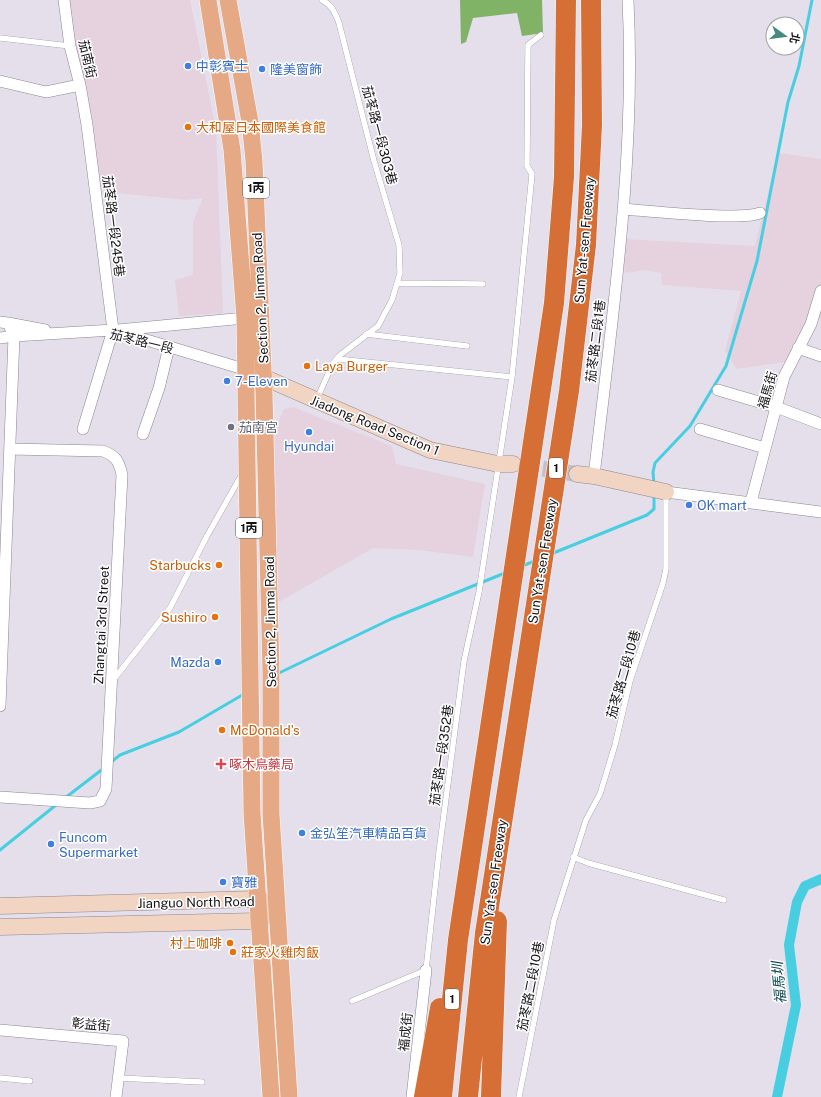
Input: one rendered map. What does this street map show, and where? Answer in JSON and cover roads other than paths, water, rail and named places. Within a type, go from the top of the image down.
[{"type":"highway","name":"Sun Yat-sen Freeway","points":[[442,1097],[458,940],[554,303],[564,176],[566,0]]},
{"type":"highway","name":"Sun Yat-sen Freeway","points":[[468,1097],[485,932],[569,391],[586,245],[592,124],[591,0]]},
{"type":"highway","points":[[491,1097],[493,1010],[498,932],[494,875]]},
{"type":"highway","points":[[424,1097],[436,1022],[458,940]]},
{"type":"main road","name":"Section 2, Jinma Road","points":[[208,0],[232,150],[245,318],[247,370],[252,813],[257,899]]},
{"type":"main road","name":"Section 2, Jinma Road","points":[[228,0],[250,122],[254,162],[264,377],[271,678],[271,814],[277,906]]},
{"type":"main road","name":"1丙","points":[[257,899],[271,1097]]},
{"type":"main road","name":"1丙","points":[[277,906],[289,1097]]},
{"type":"street","name":"茄南街","points":[[64,0],[70,46],[80,84],[87,125]]},
{"type":"street","name":"茄苳路二段1巷","points":[[594,476],[623,209],[629,130],[628,0]]},
{"type":"street","points":[[0,81],[46,92],[80,84]]},
{"type":"street","name":"茄苳路一段245巷","points":[[87,125],[113,330]]},
{"type":"street","points":[[623,209],[734,216],[756,215],[760,212]]},
{"type":"street","name":"福馬街","points":[[751,502],[784,377],[811,324],[821,291]]},
{"type":"street","points":[[83,429],[113,330],[245,318]]},
{"type":"street","points":[[4,322],[62,334]]},
{"type":"street","points":[[0,706],[2,564],[10,449],[14,336],[4,322]]},
{"type":"street","name":"茄苳路一段","points":[[0,338],[113,330],[247,370],[264,377]]},
{"type":"street","points":[[143,434],[159,388],[169,347]]},
{"type":"street","points":[[798,348],[821,356]]},
{"type":"street","name":"Jiadong Road Section 1","points":[[264,377],[430,450],[505,464]]},
{"type":"street","points":[[718,390],[776,407],[821,424]]},
{"type":"street","points":[[700,429],[765,448]]},
{"type":"street","name":"Zhangtai 3rd Street","points":[[0,797],[90,803],[100,801],[106,789],[122,475],[120,464],[112,455],[103,451],[10,449]]},
{"type":"street","points":[[577,474],[594,476],[658,490],[821,512]]},
{"type":"street","name":"Jianguo North Road","points":[[0,906],[257,899],[277,906]]},
{"type":"street","name":"Jianguo North Road","points":[[0,927],[259,921],[277,906]]},
{"type":"street","name":"福成街","points":[[412,1097],[426,970]]},
{"type":"street","name":"彰益街","points":[[0,1030],[123,1041],[116,1097]]},
{"type":"lane","name":"茄苳路一段303巷","points":[[316,401],[332,365],[366,334],[378,326],[392,300],[400,273],[399,245],[374,161],[339,23],[334,11],[328,3],[322,0]]},
{"type":"lane","name":"茄苳路一段352巷","points":[[426,970],[439,852],[464,661],[505,464],[532,174],[527,166],[528,45],[541,35]]},
{"type":"lane","points":[[0,38],[70,46]]},
{"type":"lane","points":[[397,283],[483,284]]},
{"type":"lane","points":[[366,334],[467,346]]},
{"type":"lane","points":[[337,359],[512,377]]},
{"type":"lane","points":[[112,681],[170,608],[207,536],[248,463]]},
{"type":"lane","name":"茄苳路二段10巷","points":[[519,1097],[554,920],[586,820],[600,794],[615,745],[630,681],[663,583],[666,569],[658,490]]},
{"type":"lane","points":[[573,857],[724,900]]},
{"type":"lane","points":[[352,1001],[426,970]]},
{"type":"lane","points":[[0,1078],[30,1081]]},
{"type":"lane","points":[[119,1078],[202,1082]]},
{"type":"waterway","points":[[654,484],[653,472],[655,463],[690,426],[726,366],[757,261],[788,102],[799,66],[812,0]]},
{"type":"waterway","points":[[551,554],[647,515],[654,509],[654,495]]},
{"type":"waterway","points":[[522,566],[535,561]]},
{"type":"waterway","points":[[277,674],[391,619],[505,573]]},
{"type":"waterway","points":[[110,763],[120,755],[179,732],[244,694]]},
{"type":"waterway","points":[[65,798],[104,768]]},
{"type":"waterway","points":[[0,850],[56,805]]},
{"type":"waterway","name":"福馬圳","points":[[777,1097],[796,1005],[789,945],[797,902],[805,886],[821,879]]},
{"type":"tunnel","points":[[519,465],[577,474]]},
{"type":"place","name":"中彰賓士","points":[[188,66]]},
{"type":"place","name":"隆美窗飾","points":[[262,69]]},
{"type":"place","name":"大和屋日本國際美食館","points":[[188,127]]},
{"type":"place","name":"Laya Burger","points":[[307,366]]},
{"type":"place","name":"7-Eleven","points":[[227,381]]},
{"type":"place","name":"茄南宮","points":[[231,427]]},
{"type":"place","name":"Hyundai","points":[[309,432]]},
{"type":"place","name":"OK mart","points":[[689,505]]},
{"type":"place","name":"Starbucks","points":[[219,565]]},
{"type":"place","name":"Sushiro","points":[[215,617]]},
{"type":"place","name":"Mazda","points":[[218,662]]},
{"type":"place","name":"McDonald's","points":[[222,730]]},
{"type":"place","name":"啄木鳥藥局","points":[[221,764]]},
{"type":"place","name":"金弘笙汽車精品百貨","points":[[302,833]]},
{"type":"place","name":"Funcom Supermarket","points":[[51,844]]},
{"type":"place","name":"寶雅","points":[[223,882]]},
{"type":"place","name":"村上咖啡","points":[[230,943]]},
{"type":"place","name":"莊家火雞肉飯","points":[[233,952]]}]
